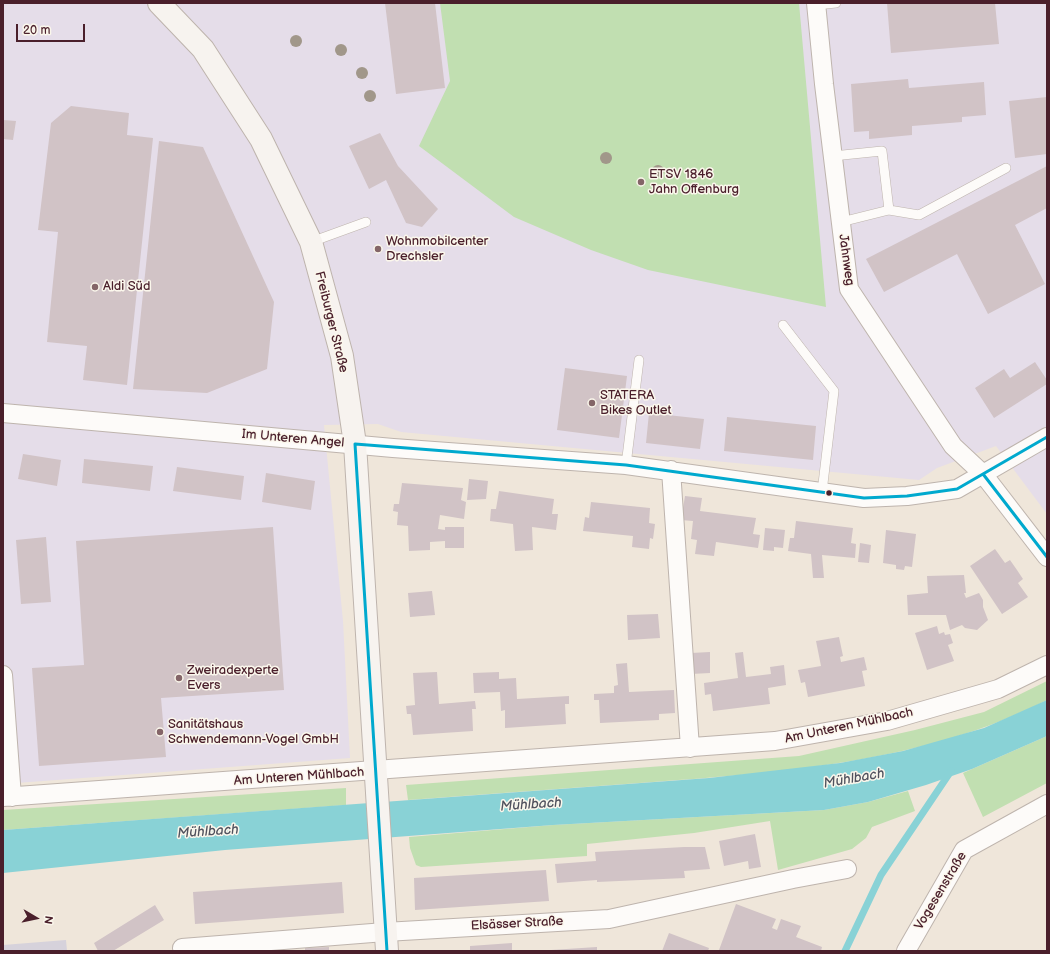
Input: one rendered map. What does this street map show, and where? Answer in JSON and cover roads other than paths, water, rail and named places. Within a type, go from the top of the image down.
[{"type":"main road","name":"Freiburger Straße","points":[[159,3],[203,49],[260,139],[312,242],[342,356],[355,444],[374,771],[386,941]]},
{"type":"street","name":"Jahnweg","points":[[816,4],[832,156],[849,289],[953,446],[983,474]]},
{"type":"street","name":"Im Unteren Angel","points":[[3,414],[626,465],[864,498],[914,495],[957,490],[1047,437]]},
{"type":"street","points":[[670,470],[690,748]]},
{"type":"street","points":[[983,474],[1047,558]]},
{"type":"street","name":"Am Unteren Mühlbach","points":[[8,797],[776,741],[887,721],[998,689],[1047,665]]},
{"type":"street","points":[[3,675],[8,797]]},
{"type":"street","name":"Vogesenstraße","points":[[906,951],[964,850],[1047,804]]},
{"type":"street","name":"Elsässer Straße","points":[[182,948],[386,941],[609,919],[793,879],[847,870]]},
{"type":"lane","points":[[816,4],[836,3]]},
{"type":"lane","points":[[832,156],[882,151],[888,210]]},
{"type":"lane","points":[[841,222],[888,210],[919,216],[1006,168]]},
{"type":"lane","points":[[312,242],[366,222]]},
{"type":"lane","points":[[783,325],[834,391],[822,492]]},
{"type":"lane","points":[[626,465],[639,360]]},
{"type":"water","name":"Mühlbach","points":[[1047,700],[1047,736],[972,769],[926,785],[868,802],[824,810],[553,825],[225,850],[3,873],[3,830],[709,778],[840,763],[903,751],[984,728]]},
{"type":"waterway","points":[[845,951],[881,875],[951,771]]},
{"type":"place","name":"ETSV 1846 Jahn Offenburg","points":[[641,182]]},
{"type":"place","name":"Wohnmobilcenter Drechsler","points":[[378,249]]},
{"type":"place","name":"Aldi Süd","points":[[95,287]]},
{"type":"place","name":"STATERA Bikes Outlet","points":[[592,403]]},
{"type":"place","name":"Zweiradexperte Evers","points":[[179,678]]},
{"type":"place","name":"Sanitätshaus Schwendemann-Vogel GmbH","points":[[160,732]]}]
